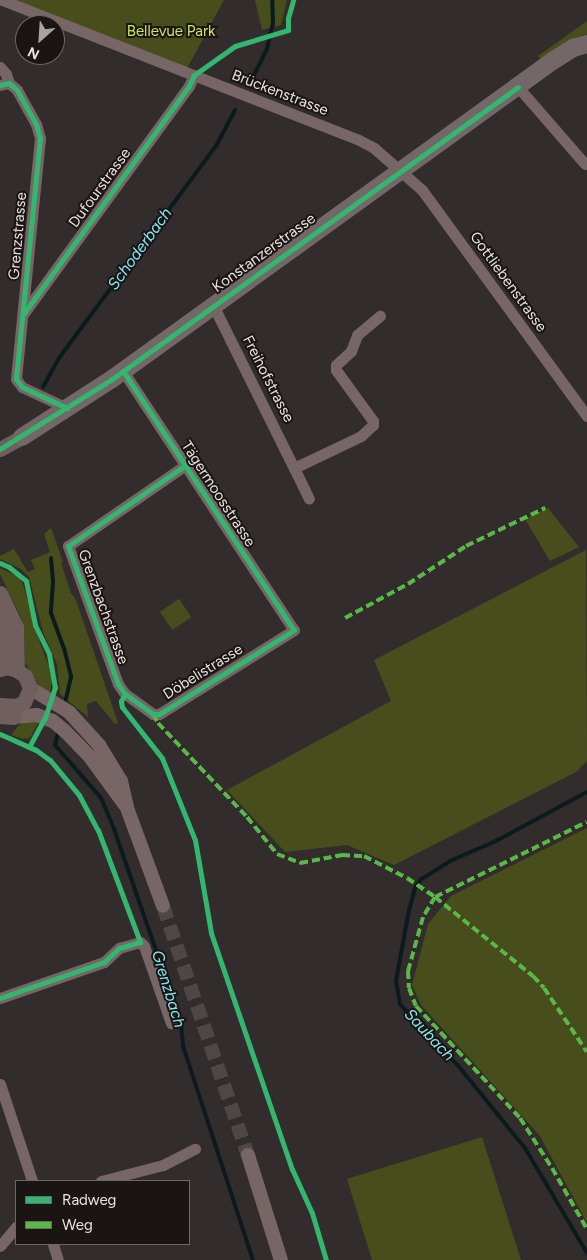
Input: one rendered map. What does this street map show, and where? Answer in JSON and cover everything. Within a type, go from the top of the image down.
[{"type":"main road","name":"Konstanzerstrasse","points":[[22,436],[123,371],[564,52],[587,44]]},
{"type":"main road","points":[[0,449],[22,436]]},
{"type":"main road","points":[[0,594],[5,619],[1,668],[17,670],[24,676],[30,688],[27,698],[10,713],[0,705]]},
{"type":"main road","points":[[0,594],[16,627],[17,670]]},
{"type":"street","name":"Brückenstrasse","points":[[2,0],[359,140],[374,148],[400,170]]},
{"type":"street","name":"Grenzstrasse","points":[[0,67],[6,74],[4,84],[17,90],[36,124],[40,138],[24,313],[16,374],[18,384],[67,408]]},
{"type":"street","name":"Dufourstrasse","points":[[24,313],[189,86],[194,75]]},
{"type":"street","points":[[518,87],[585,164]]},
{"type":"street","name":"Gottliebenstrasse","points":[[400,170],[422,190],[587,416]]},
{"type":"street","name":"Freihofstrasse","points":[[213,305],[309,499]]},
{"type":"street","points":[[294,468],[362,436],[373,425],[336,370],[336,365],[351,351],[357,335],[380,316]]},
{"type":"street","name":"Tägermoosstrasse","points":[[123,371],[294,630]]},
{"type":"street","name":"Grenzbachstrasse","points":[[125,694],[118,684],[68,546],[184,466]]},
{"type":"street","name":"Döbelistrasse","points":[[125,694],[146,710],[159,714],[294,630]]},
{"type":"street","points":[[30,688],[69,712],[100,745],[121,780],[127,808],[163,906]]},
{"type":"street","points":[[10,713],[37,715],[53,721],[90,757],[127,808]]},
{"type":"street","points":[[0,998],[104,962],[118,948],[140,942],[144,946],[171,1023]]},
{"type":"street","points":[[1,1089],[32,1180]]},
{"type":"street","points":[[105,1180],[163,1165],[195,1149]]},
{"type":"street","points":[[248,1155],[281,1260]]},
{"type":"street","points":[[0,1246],[15,1228]]},
{"type":"street","points":[[53,1245],[58,1260]]},
{"type":"green space","name":"Bellevue Park","points":[[14,0],[224,0],[185,72],[65,21],[65,15],[50,15]]},
{"type":"green space","points":[[255,0],[287,0],[281,25],[262,30]]},
{"type":"green space","points":[[587,21],[587,34],[575,38],[541,60],[538,56]]},
{"type":"green space","points":[[548,508],[579,547],[550,561],[525,519]]},
{"type":"green space","points":[[51,528],[71,593],[76,600],[118,723],[115,724],[96,701],[87,704],[88,717],[60,694],[57,664],[43,632],[29,577],[21,569],[0,559],[0,556],[14,549],[28,572],[35,569],[31,560],[50,552],[44,534]]},
{"type":"green space","points":[[586,550],[587,761],[576,772],[394,865],[347,845],[285,852],[227,790],[391,701],[374,660]]},
{"type":"green space","points":[[0,568],[19,577],[23,584],[40,643],[49,666],[52,680],[50,694],[38,684],[25,662],[24,631],[20,616],[0,574]]},
{"type":"green space","points":[[179,599],[191,617],[172,630],[160,612]]},
{"type":"green space","points":[[27,721],[39,721],[30,738],[23,739],[11,735],[20,724]]},
{"type":"green space","points":[[587,828],[587,1223],[540,1136],[421,1005],[412,985],[428,924],[451,896]]},
{"type":"green space","points":[[482,1137],[521,1260],[372,1260],[347,1179]]},
{"type":"waterway","name":"Schoderbach","points":[[249,85],[267,49],[273,23],[272,0]]},
{"type":"waterway","name":"Schoderbach","points":[[43,387],[59,358],[216,146],[235,110]]},
{"type":"waterway","name":"Grenzbach","points":[[51,558],[53,582],[51,613],[64,648],[71,677],[66,699]]},
{"type":"waterway","name":"Grenzbach","points":[[58,733],[55,745],[101,798],[114,829],[181,1023],[183,1046],[253,1260]]},
{"type":"waterway","name":"Saubach","points":[[587,792],[496,841],[452,860],[421,879],[415,888],[409,910],[396,981],[400,1004],[460,1068],[525,1148],[587,1253]]},
{"type":"tunnel","points":[[163,906],[248,1155]]},
{"type":"marked path","points":[[345,618],[408,584],[466,546],[545,508]]},
{"type":"marked path","points":[[153,714],[158,723],[247,817],[277,854],[300,863],[342,855],[364,856],[407,878],[435,897],[533,976],[544,988],[587,1052]]},
{"type":"marked path","points":[[435,897],[587,822]]},
{"type":"marked path","points":[[435,897],[423,917],[408,971],[409,988],[416,1006],[520,1118],[552,1168],[587,1229]]},
{"type":"cycle path","points":[[24,313],[189,86],[194,75],[235,46],[288,30],[288,18],[293,0]]},
{"type":"cycle path","points":[[0,85],[9,83],[17,90],[36,124],[40,138],[16,379],[22,387],[67,408]]},
{"type":"cycle path","points":[[0,449],[112,379],[518,87]]},
{"type":"cycle path","points":[[123,371],[294,630],[159,714],[153,714],[125,694],[118,684],[68,546],[184,466]]},
{"type":"cycle path","points":[[0,563],[9,567],[26,581],[35,625],[49,654],[55,687],[45,717],[29,747]]},
{"type":"cycle path","points":[[125,694],[121,701],[122,707],[162,758],[195,840],[211,933],[292,1169],[312,1213],[326,1260]]},
{"type":"cycle path","points":[[0,734],[36,750],[50,760],[79,795],[98,830],[140,942],[119,948],[104,962],[0,998]]}]
